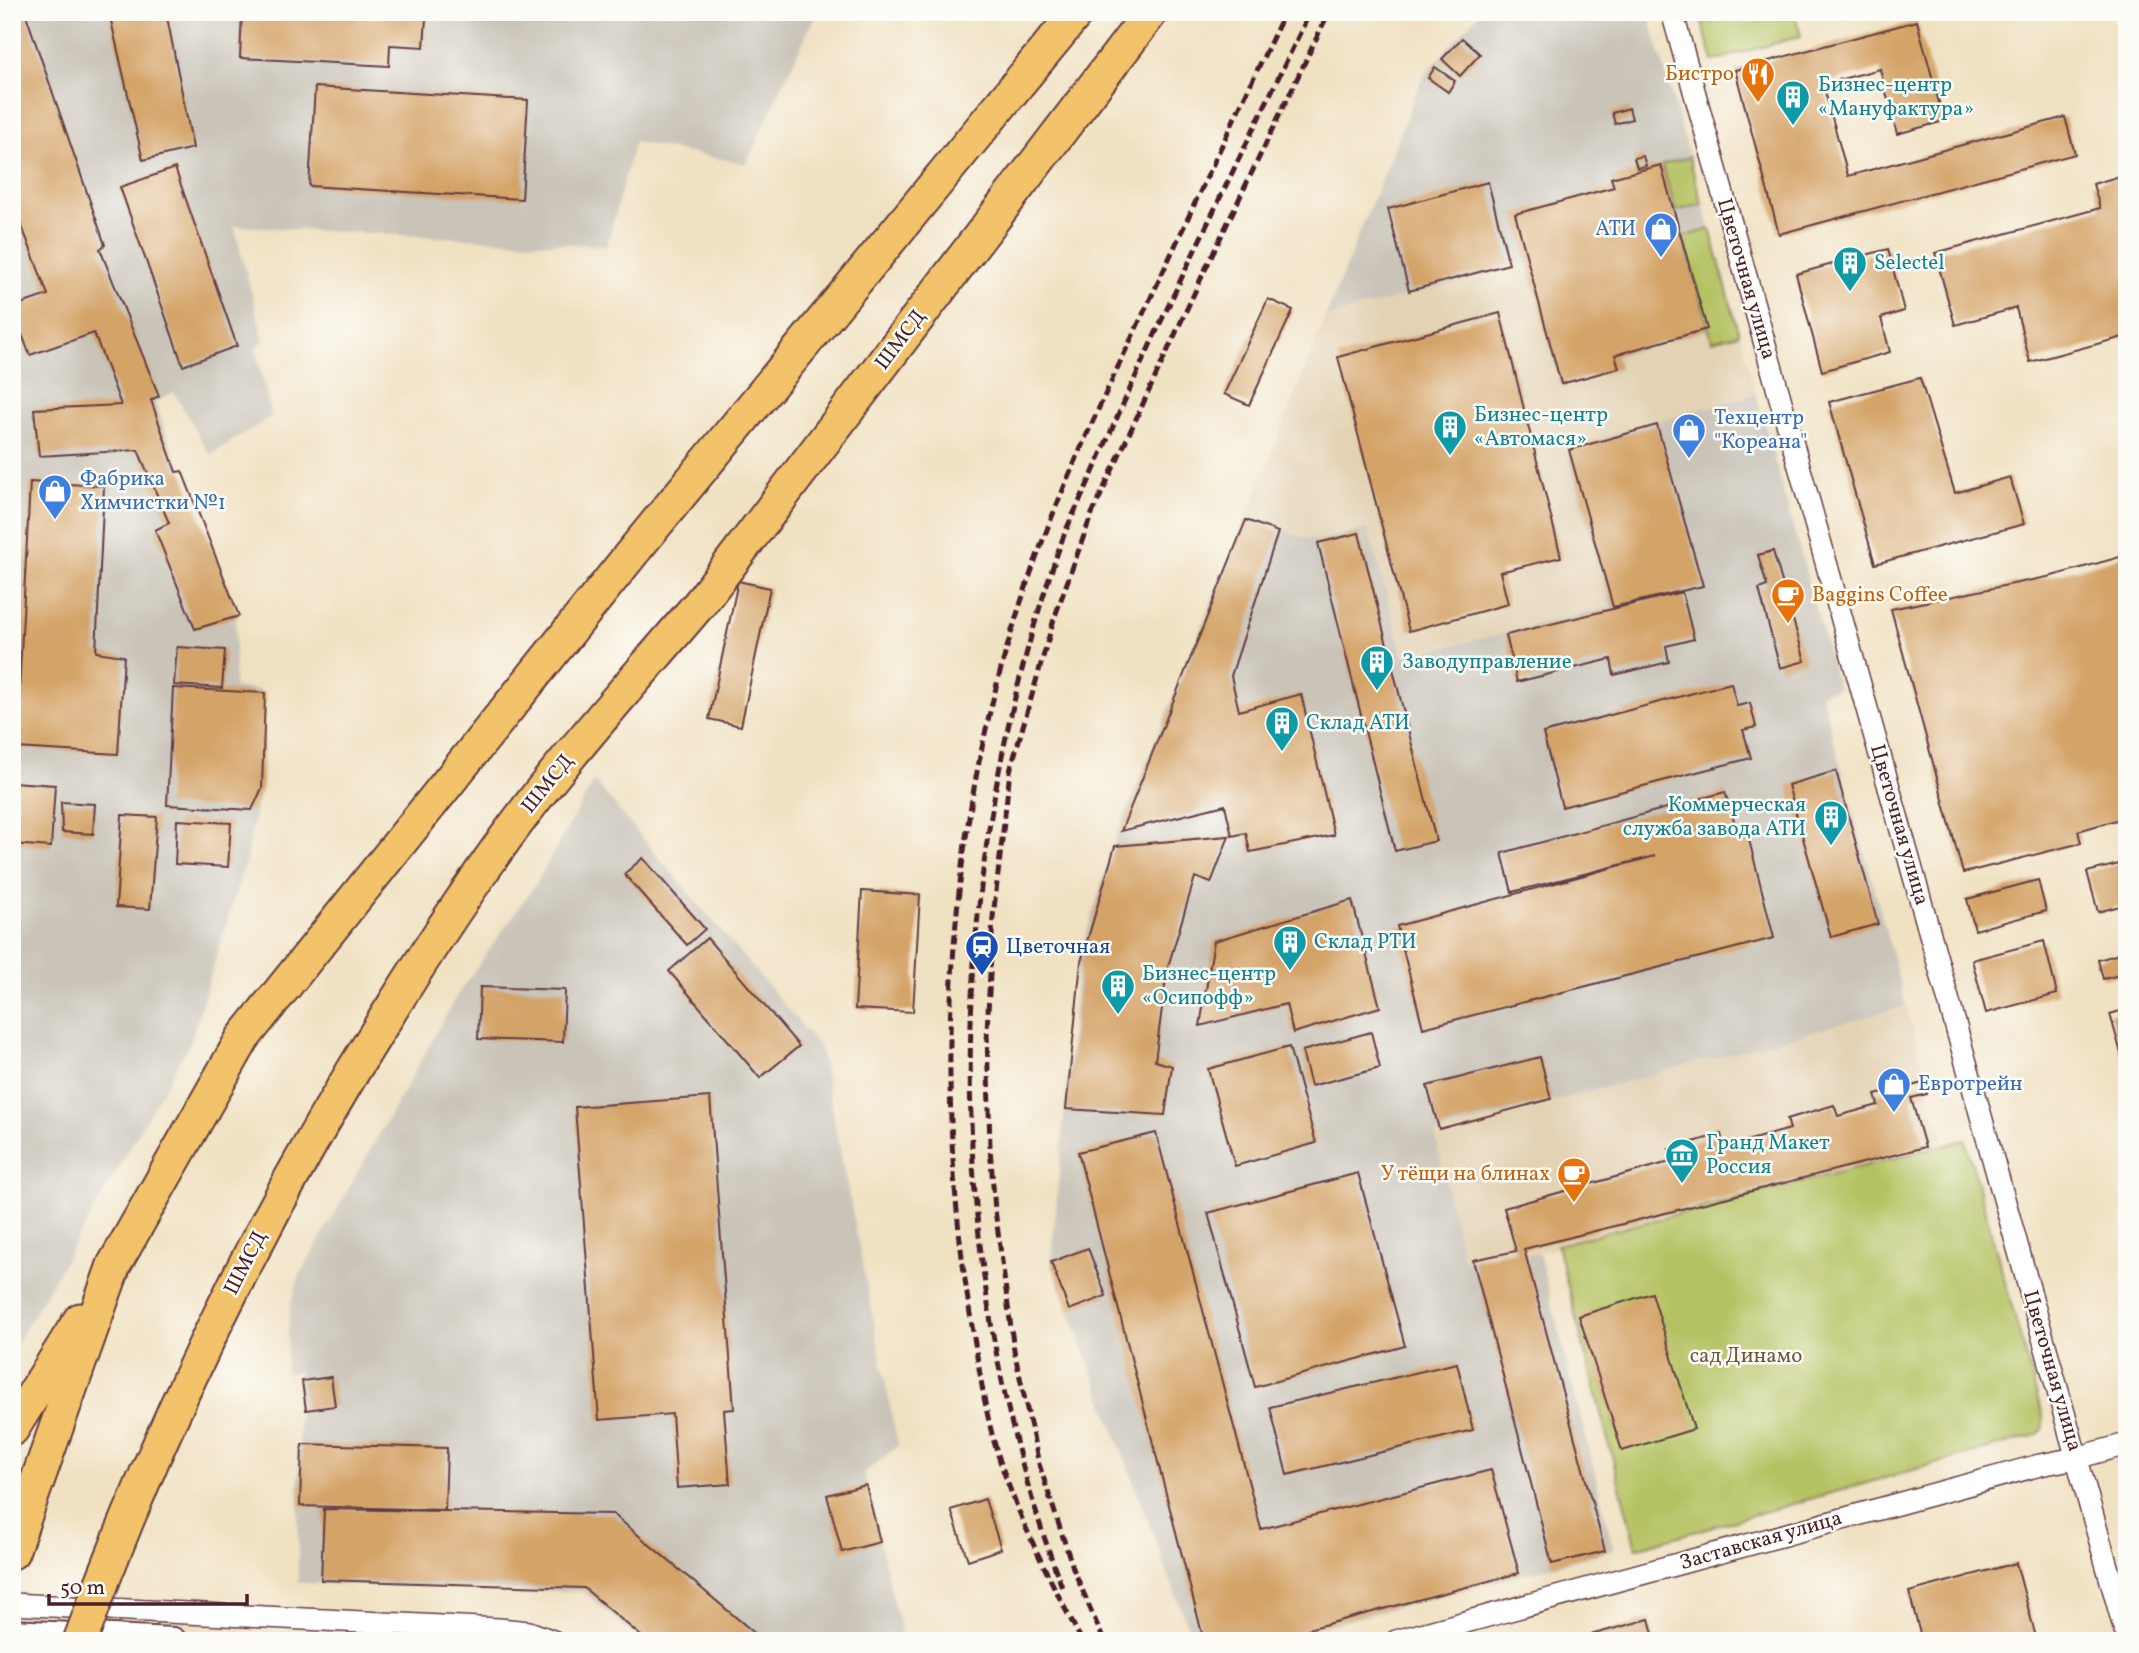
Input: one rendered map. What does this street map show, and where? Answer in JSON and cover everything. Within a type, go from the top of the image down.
[{"type":"main road","points":[[12,1429],[114,1265],[243,1038],[632,553],[1077,12]]},
{"type":"main road","name":"ШМСД","points":[[80,1641],[106,1568],[188,1378],[262,1229],[343,1084],[432,944],[527,808],[701,602],[1152,12]]},
{"type":"main road","points":[[12,1552],[114,1265]]},
{"type":"street","name":"Цветочная улица","points":[[1672,12],[2127,1638]]},
{"type":"street","name":"Заставская улица","points":[[1396,1641],[1961,1486],[2127,1444]]},
{"type":"street","points":[[12,1604],[499,1629],[529,1632],[553,1641]]},
{"type":"street","points":[[12,1633],[173,1641]]},
{"type":"shaded area","points":[[12,12],[817,12],[746,164],[634,142],[607,246],[234,226],[264,340],[255,348],[272,416],[210,455],[174,392],[155,402],[236,619],[234,687],[261,690],[259,795],[246,859],[190,1043],[12,1352]]},
{"type":"shaded area","points":[[917,12],[974,12],[967,19]]},
{"type":"shaded area","points":[[1480,12],[1648,12],[1737,322],[1617,356],[1620,369],[1560,385],[1527,262],[1325,318],[1423,76]]},
{"type":"shaded area","points":[[1527,261],[1560,384],[1620,368],[1616,356],[1737,322],[1756,394],[1566,448],[1610,607],[1404,657],[1368,528],[1316,541],[1246,518],[1325,318]]},
{"type":"shaded area","points":[[1756,394],[1838,688],[1821,693],[1906,1006],[1435,1133],[1463,1260],[1539,1253],[1614,1550],[1271,1641],[1193,1641],[1051,1262],[1078,960],[1118,832],[1246,518],[1316,541],[1368,528],[1404,657],[1610,607],[1566,448]]},
{"type":"shaded area","points":[[594,781],[820,1047],[898,1446],[864,1473],[903,1641],[642,1641],[583,1592],[298,1583],[299,1371],[285,1374],[290,1306],[300,1275],[458,994],[537,882]]},
{"type":"shaded area","points":[[1906,1006],[1944,1143],[1539,1253],[1463,1261],[1435,1132]]},
{"type":"green space","points":[[1699,12],[1794,12],[1801,36],[1713,61]]},
{"type":"green space","points":[[1689,157],[1702,204],[1676,211],[1662,165]]},
{"type":"green space","points":[[1710,229],[1739,334],[1712,341],[1683,237]]},
{"type":"green space","name":"сад Динамо","points":[[1965,1140],[2043,1417],[2043,1429],[2037,1435],[1636,1548],[1557,1245]]},
{"type":"building","points":[[12,12],[25,12],[105,245],[100,249],[159,396],[151,400],[176,472],[182,471],[239,616],[195,629],[155,530],[169,523],[138,450],[39,456],[34,409],[121,405],[94,333],[30,355],[12,309],[48,295],[12,200]]},
{"type":"building","points":[[109,12],[166,12],[193,148],[143,160]]},
{"type":"building","points":[[242,12],[390,12],[390,17],[426,18],[424,47],[390,45],[389,66],[240,58]]},
{"type":"building","name":"Бизнес-центр «Мануфактура»","points":[[1917,21],[1944,121],[1897,134],[1880,69],[1823,84],[1848,176],[2065,117],[2075,154],[1779,234],[1735,70]]},
{"type":"building","points":[[1462,38],[1480,54],[1460,76],[1442,59]]},
{"type":"building","points":[[1435,67],[1455,81],[1448,92],[1428,78]]},
{"type":"building","points":[[315,87],[528,100],[522,199],[309,186]]},
{"type":"building","points":[[1629,108],[1632,119],[1615,124],[1612,113]]},
{"type":"building","points":[[1643,156],[1646,166],[1637,168],[1634,158]]},
{"type":"building","points":[[1661,165],[1707,329],[1615,355],[1619,368],[1561,384],[1515,214],[1614,187],[1611,178]]},
{"type":"building","points":[[175,168],[237,346],[183,366],[120,187]]},
{"type":"building","points":[[2127,174],[2127,336],[2030,362],[2016,308],[1955,325],[1935,253],[2100,208],[2093,184]]},
{"type":"building","points":[[1488,182],[1509,264],[1409,291],[1388,209]]},
{"type":"building","name":"Selectel","points":[[1888,249],[1904,311],[1881,318],[1890,352],[1822,371],[1796,274]]},
{"type":"building","points":[[1268,299],[1293,310],[1249,405],[1224,394]]},
{"type":"building","name":"Бизнес-центр «Автомася»","points":[[1500,313],[1561,557],[1500,572],[1508,604],[1409,631],[1338,357]]},
{"type":"building","points":[[1920,378],[1955,493],[2010,477],[2024,524],[1875,564],[1829,402]]},
{"type":"building","points":[[1657,425],[1703,586],[1613,607],[1569,450]]},
{"type":"building","points":[[30,482],[104,486],[96,652],[124,656],[118,754],[16,748]]},
{"type":"building","points":[[1246,520],[1278,532],[1231,676],[1239,711],[1301,694],[1334,835],[1250,852],[1246,833],[1232,836],[1225,805],[1121,831]]},
{"type":"building","name":"Заводуправление","points":[[1359,533],[1436,841],[1395,851],[1318,543]]},
{"type":"building","points":[[1773,551],[1805,661],[1780,668],[1759,589],[1767,586],[1758,555]]},
{"type":"building","points":[[2127,555],[2127,817],[2078,831],[2081,843],[1963,873],[1891,609],[2052,576]]},
{"type":"building","points":[[738,581],[770,588],[741,726],[709,719]]},
{"type":"building","points":[[1682,592],[1694,639],[1666,646],[1669,662],[1614,675],[1611,659],[1517,682],[1506,635]]},
{"type":"building","points":[[177,647],[225,650],[222,688],[174,685]]},
{"type":"building","points":[[1731,683],[1737,706],[1750,703],[1756,727],[1743,730],[1751,758],[1562,807],[1543,733]]},
{"type":"building","points":[[173,688],[265,693],[262,788],[252,810],[167,805]]},
{"type":"building","name":"Коммерческая служба завода АТИ","points":[[1836,771],[1878,924],[1831,937],[1788,785]]},
{"type":"building","points":[[12,782],[55,785],[51,847],[12,844]]},
{"type":"building","points":[[1725,792],[1738,834],[1748,836],[1774,938],[1423,1028],[1397,926],[1655,856],[1512,892],[1502,853]]},
{"type":"building","points":[[61,802],[95,804],[93,834],[62,832]]},
{"type":"building","points":[[122,815],[157,817],[150,909],[116,907]]},
{"type":"building","points":[[177,820],[231,823],[228,867],[175,864]]},
{"type":"building","name":"Бизнес-центр «Осипофф»","points":[[1229,836],[1211,883],[1195,877],[1167,970],[1155,1061],[1172,1066],[1165,1115],[1066,1109],[1081,962],[1115,846]]},
{"type":"building","points":[[643,858],[705,929],[687,945],[624,874]]},
{"type":"building","points":[[2127,862],[2127,904],[2098,912],[2087,872]]},
{"type":"building","points":[[2038,880],[2046,911],[1975,930],[1967,899]]},
{"type":"building","points":[[862,891],[920,895],[913,1012],[855,1009]]},
{"type":"building","name":"Склад РТИ","points":[[1352,900],[1380,1007],[1293,1033],[1286,1004],[1200,1026],[1214,941]]},
{"type":"building","points":[[707,938],[799,1046],[760,1078],[669,971]]},
{"type":"building","points":[[2044,941],[2057,994],[1986,1013],[1972,960]]},
{"type":"building","points":[[2119,954],[2124,974],[2103,979],[2098,960]]},
{"type":"building","points":[[480,987],[565,990],[563,1042],[478,1039]]},
{"type":"building","points":[[2127,1009],[2127,1070],[2126,1071],[2110,1014]]},
{"type":"building","points":[[1371,1032],[1380,1068],[1311,1086],[1302,1051]]},
{"type":"building","points":[[1289,1047],[1316,1143],[1235,1166],[1208,1069]]},
{"type":"building","points":[[1540,1057],[1551,1099],[1439,1129],[1427,1086]]},
{"type":"building","points":[[1923,1083],[1927,1094],[1911,1098],[1925,1147],[1524,1249],[1605,1551],[1552,1564],[1473,1260],[1516,1251],[1504,1208],[1673,1161],[1669,1149],[1721,1134],[1724,1147],[1790,1129],[1787,1119],[1834,1105],[1838,1116],[1878,1105],[1875,1095]]},
{"type":"building","points":[[710,1097],[734,1409],[724,1410],[730,1484],[677,1488],[672,1414],[599,1420],[575,1107]]},
{"type":"building","points":[[1156,1133],[1261,1529],[1491,1470],[1519,1573],[1263,1641],[1204,1641],[1078,1152]]},
{"type":"building","points":[[1358,1173],[1405,1346],[1255,1387],[1208,1213]]},
{"type":"building","points":[[1088,1248],[1106,1296],[1069,1310],[1051,1262]]},
{"type":"building","points":[[1652,1293],[1694,1429],[1622,1451],[1579,1316]]},
{"type":"building","points":[[1457,1363],[1473,1430],[1287,1475],[1270,1407]]},
{"type":"building","points":[[331,1377],[335,1406],[306,1410],[302,1381]]},
{"type":"building","points":[[302,1444],[447,1448],[445,1510],[300,1506]]},
{"type":"building","points":[[866,1485],[880,1542],[842,1552],[827,1495]]},
{"type":"building","points":[[985,1499],[1001,1549],[968,1560],[951,1510]]},
{"type":"building","points":[[324,1509],[613,1514],[764,1641],[647,1641],[584,1588],[321,1580]]},
{"type":"building","points":[[2016,1563],[2037,1641],[1922,1641],[1909,1592]]},
{"type":"building","points":[[1649,1619],[1655,1641],[1588,1641],[1587,1636]]},
{"type":"railway","points":[[1082,1641],[1048,1575],[1008,1484],[987,1411],[972,1326],[952,1144],[950,1053],[953,961],[962,870],[976,779],[995,690],[1035,562],[1099,407],[1285,12]]},
{"type":"railway","points":[[1062,1587],[1021,1461],[993,1332],[976,1200],[970,1067],[976,934],[993,802],[1021,672],[1064,536],[1146,354],[1310,12]]},
{"type":"railway","points":[[1104,1641],[1073,1568],[1039,1464],[1014,1350],[995,1210],[990,1148],[987,1031],[993,917],[1010,771],[1054,619],[1091,516],[1329,12]]},
{"type":"place","name":"Бистро","points":[[1758,104]]},
{"type":"place","name":"Бизнес-центр «Мануфактура»","points":[[1793,127]]},
{"type":"place","name":"АТИ","points":[[1661,259]]},
{"type":"place","name":"Selectel","points":[[1850,293]]},
{"type":"place","name":"Бизнес-центр «Автомася»","points":[[1450,457]]},
{"type":"place","name":"Техцентр \"Кореана\"","points":[[1689,460]]},
{"type":"place","name":"Фабрика Химчистки №1","points":[[55,521]]},
{"type":"place","name":"Baggins Coffee","points":[[1788,625]]},
{"type":"place","name":"Заводуправление","points":[[1377,692]]},
{"type":"place","name":"Склад АТИ","points":[[1282,753]]},
{"type":"place","name":"Коммерческая служба завода АТИ","points":[[1831,847]]},
{"type":"place","name":"Склад РТИ","points":[[1290,972]]},
{"type":"place","name":"Цветочная","points":[[982,977]]},
{"type":"place","name":"Бизнес-центр «Осипофф»","points":[[1118,1016]]},
{"type":"place","name":"Евротрейн","points":[[1894,1114]]},
{"type":"place","name":"Гранд Макет Россия","points":[[1682,1185]]},
{"type":"place","name":"У тёщи на блинах","points":[[1574,1204]]}]
